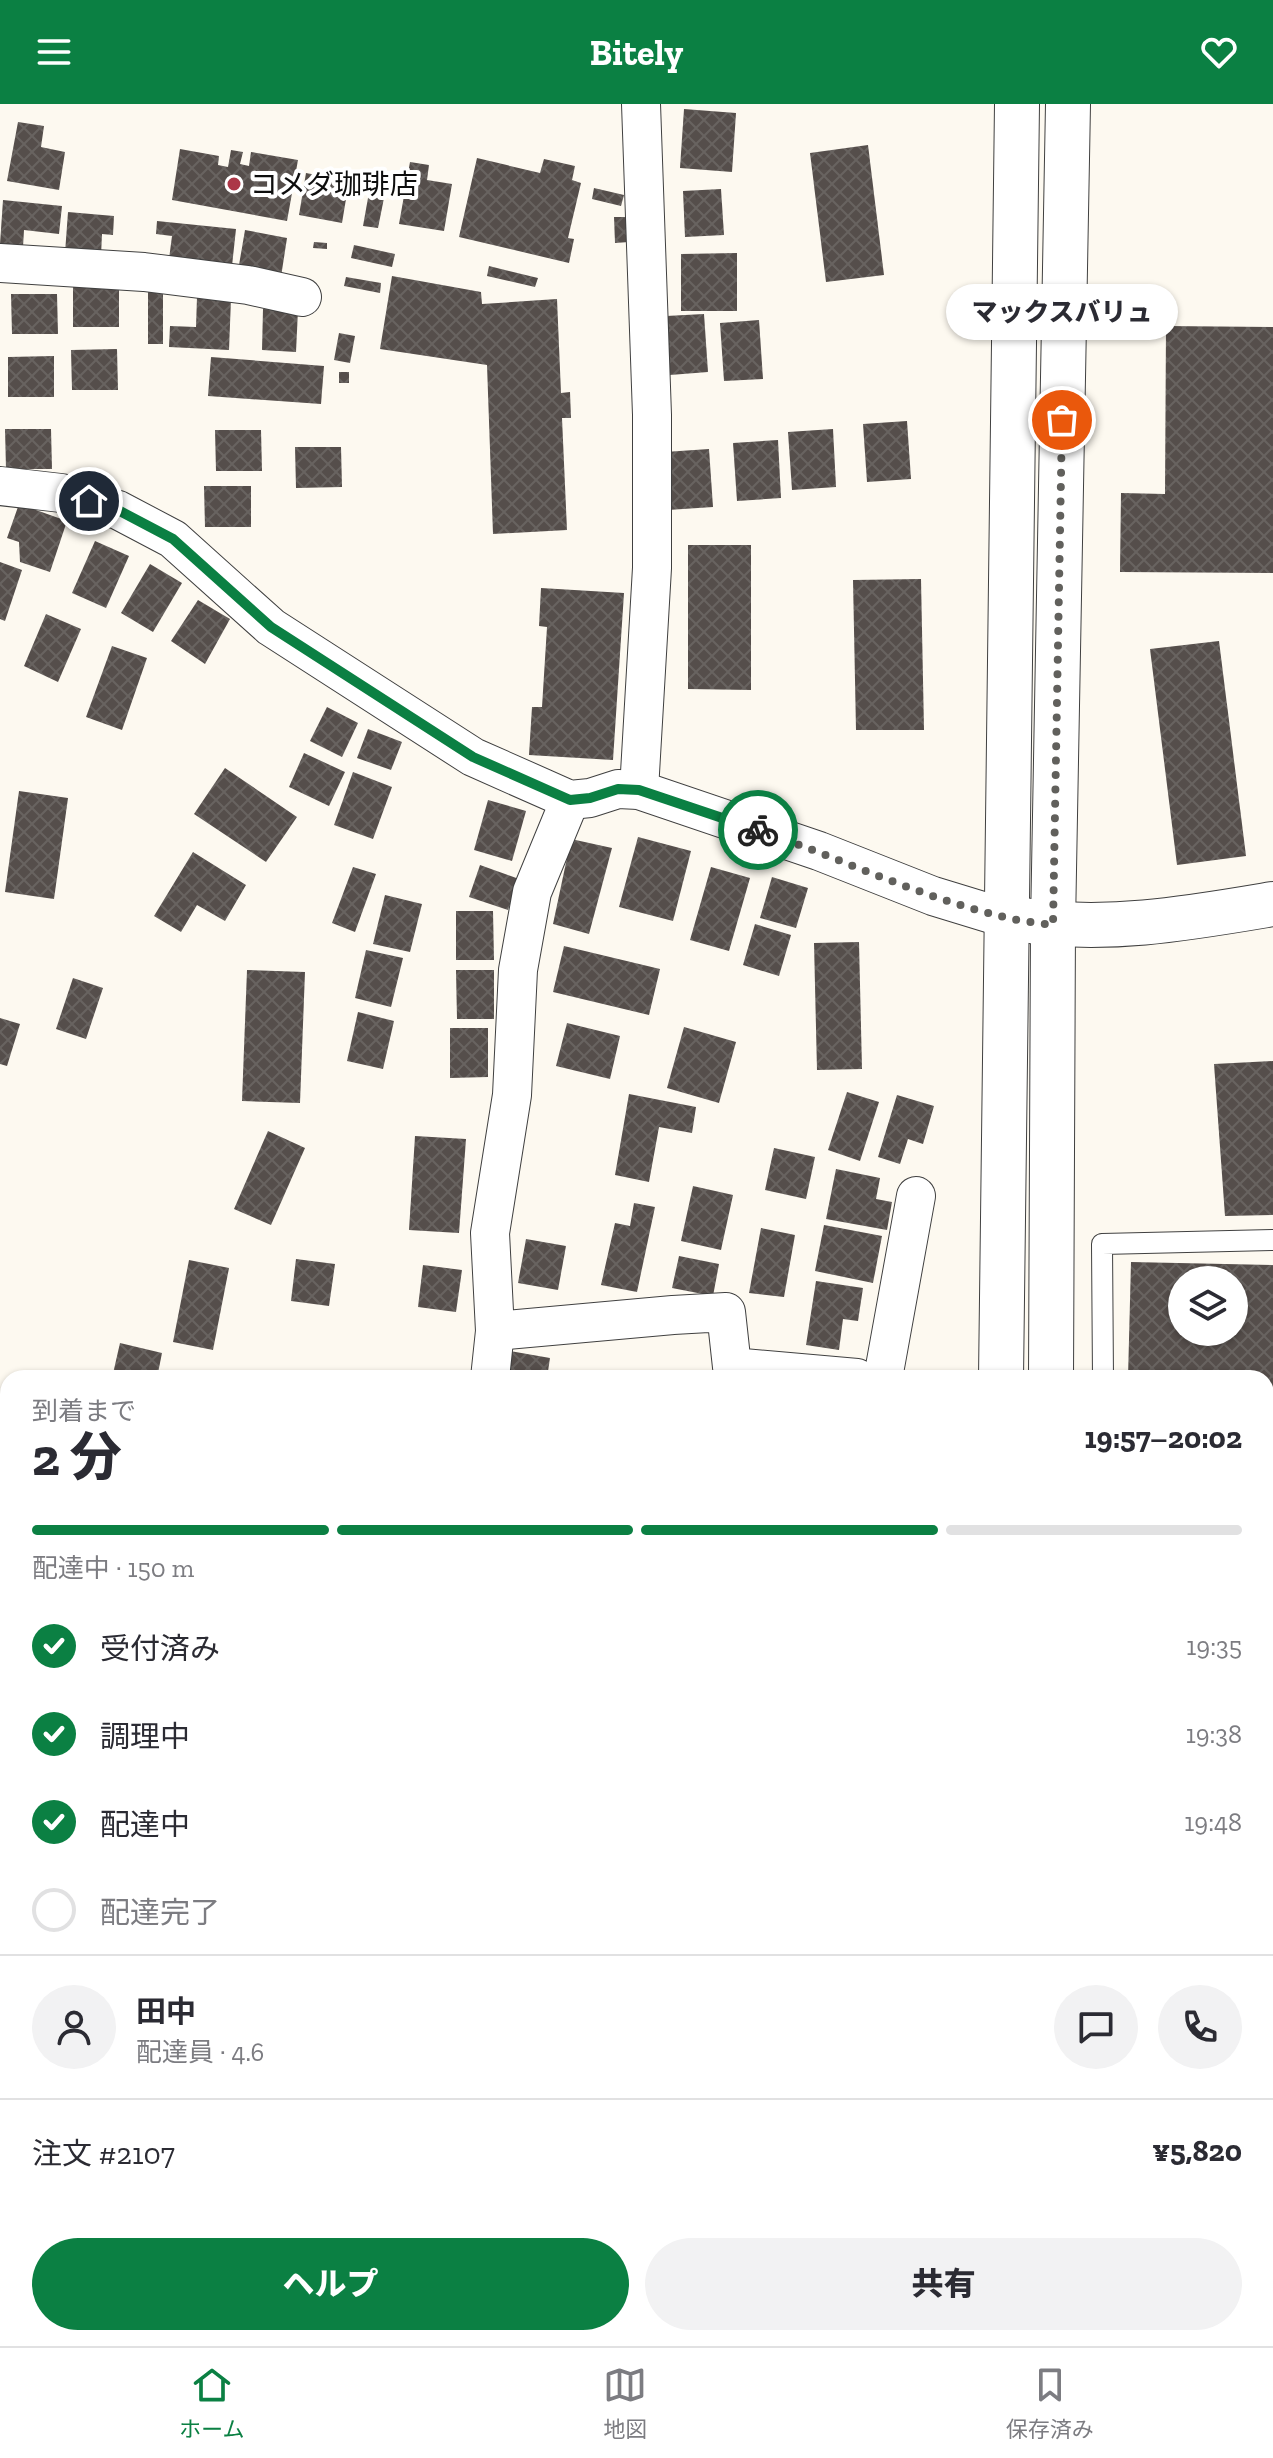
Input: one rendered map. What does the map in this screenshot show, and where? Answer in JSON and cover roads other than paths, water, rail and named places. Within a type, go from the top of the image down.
[{"type":"street","points":[[639,790],[652,568],[652,415],[641,104]]},
{"type":"street","points":[[1001,1370],[1017,104]]},
{"type":"street","points":[[1051,1370],[1053,925],[1068,104]]},
{"type":"street","points":[[0,263],[144,272],[248,285],[302,297]]},
{"type":"street","points":[[0,486],[61,493],[118,510],[173,539],[271,627],[473,757],[570,800],[590,798],[618,789],[639,790],[819,851],[933,896],[1005,918],[1053,925],[1116,925],[1189,918],[1273,904]]},
{"type":"street","points":[[491,1370],[495,1331],[490,1233],[512,1095],[518,970],[532,892],[570,800]]},
{"type":"street","points":[[884,1370],[916,1196]]},
{"type":"street","points":[[495,1331],[726,1312],[732,1367],[766,1370]]},
{"type":"lane","points":[[1103,1370],[1102,1244],[1273,1240]]},
{"type":"place","name":"コメダ珈琲店","points":[[234,184]]},
{"type":"place","name":"マックスバリュ","points":[[1062,420]]}]
